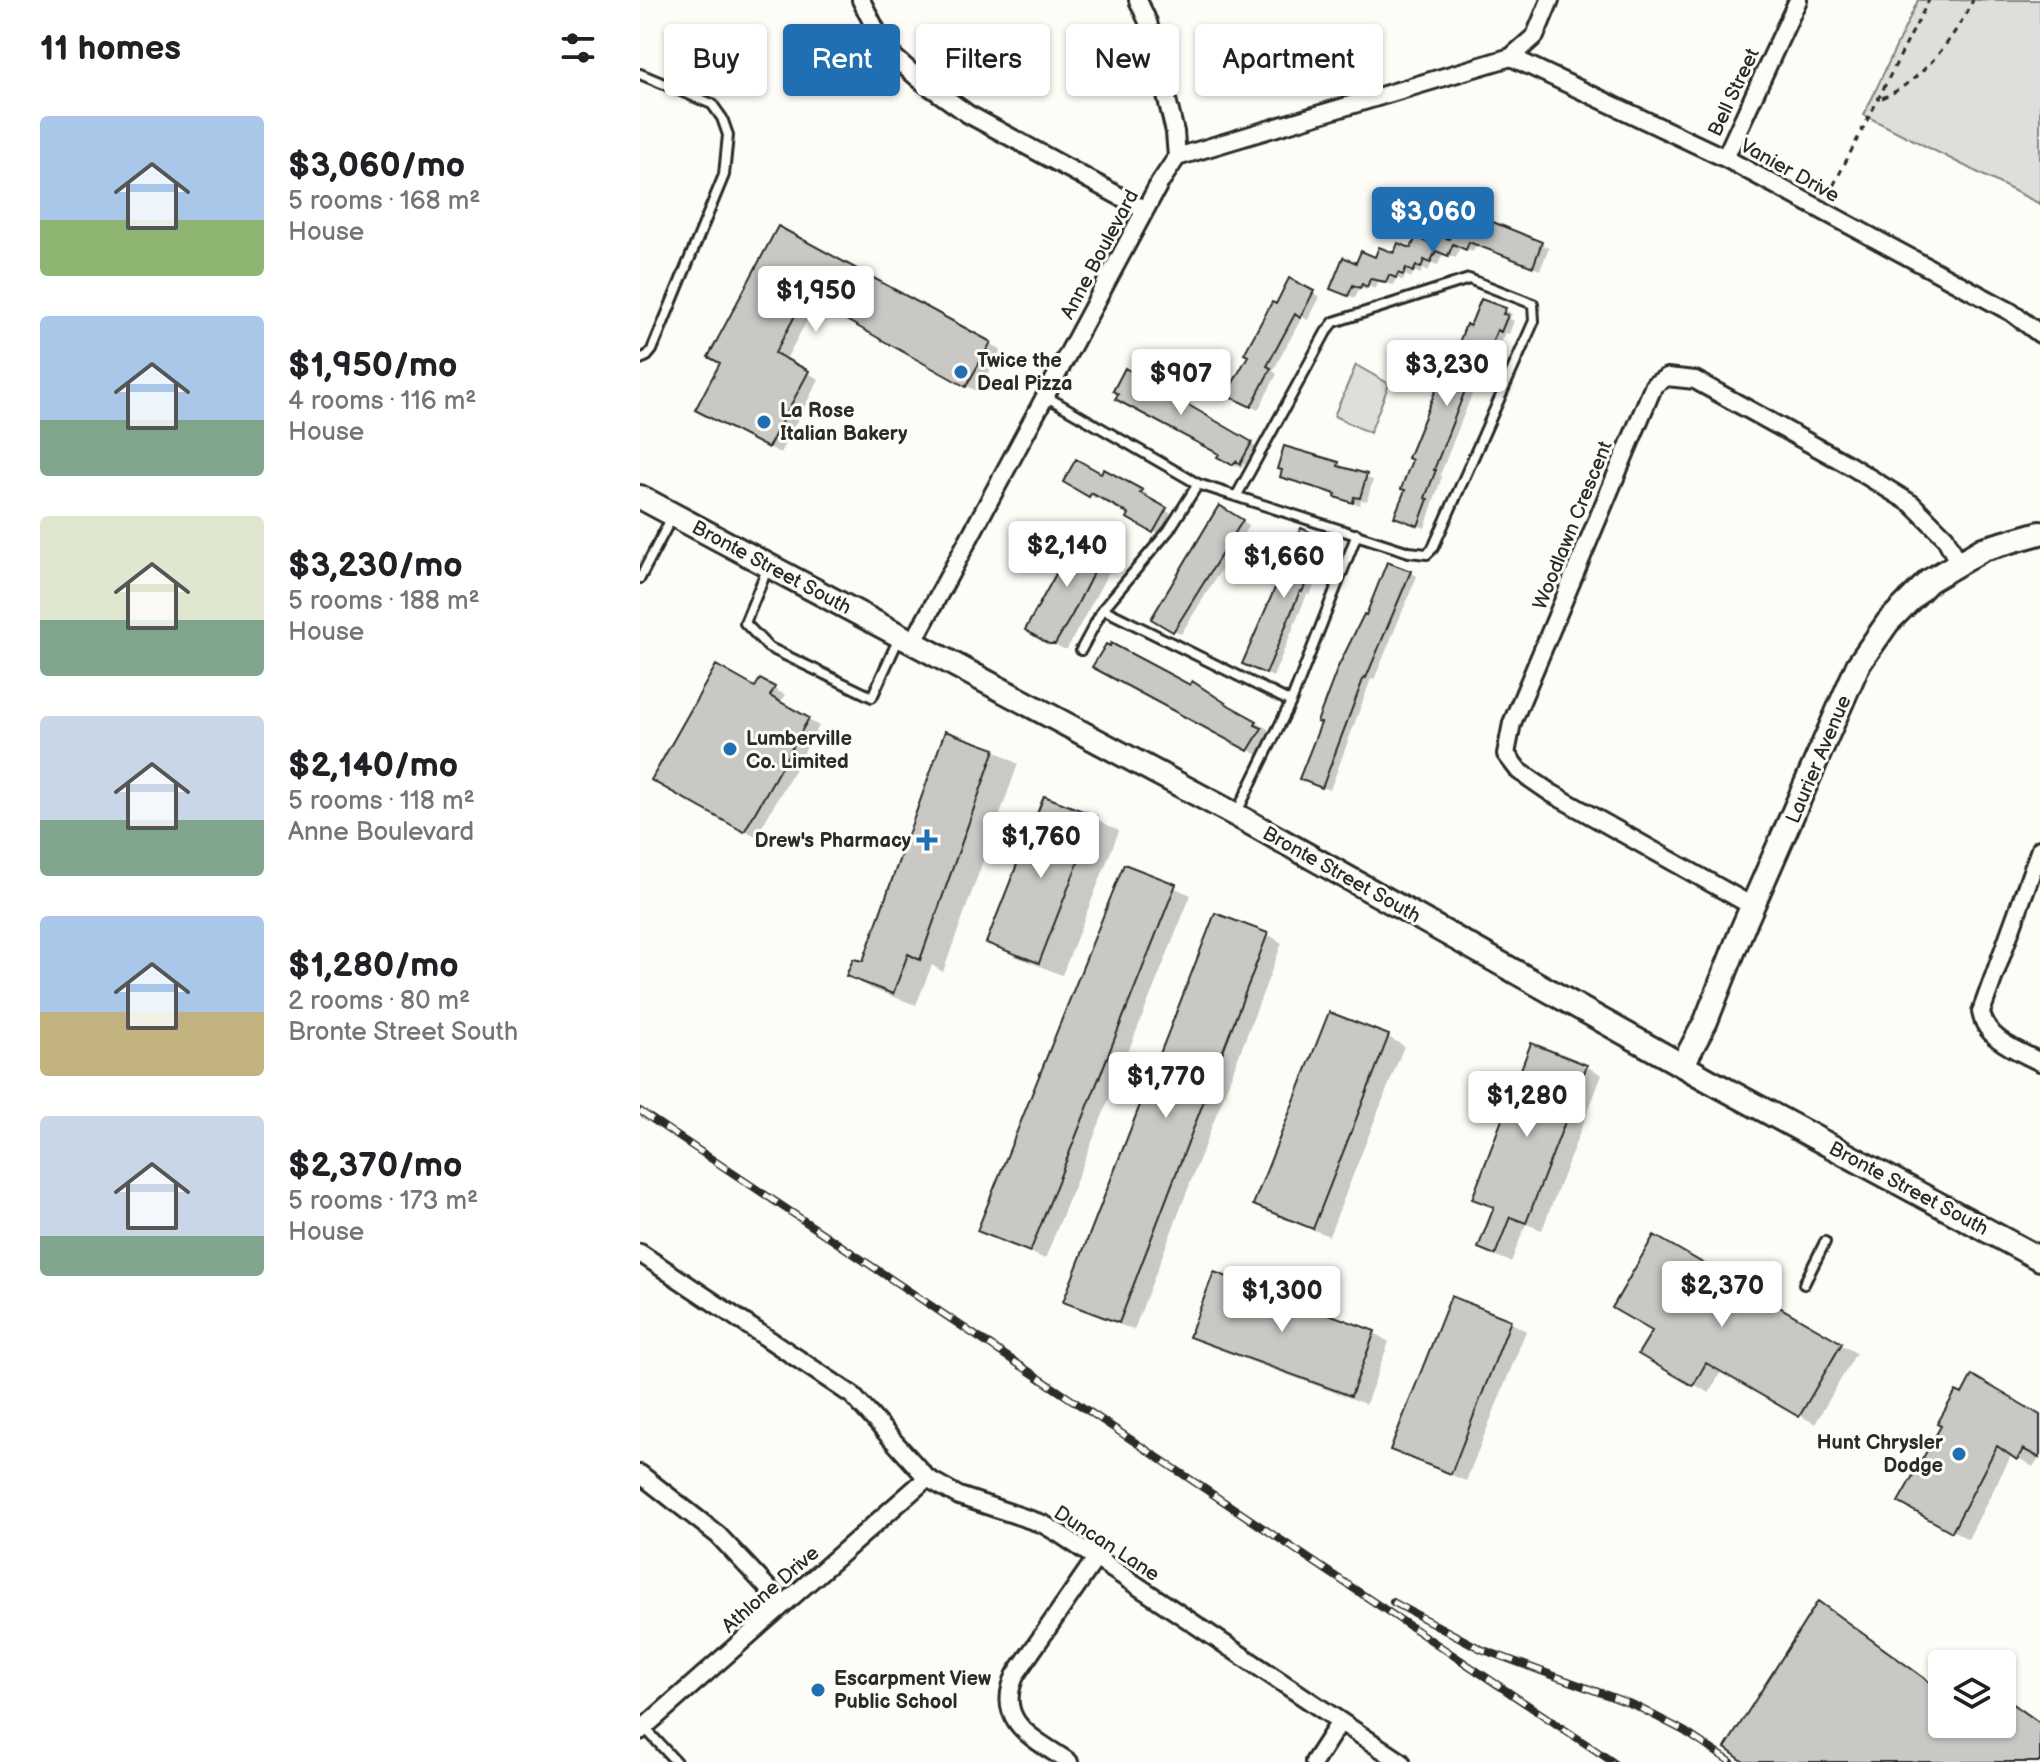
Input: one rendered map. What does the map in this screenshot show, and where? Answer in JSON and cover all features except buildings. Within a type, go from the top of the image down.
[{"type":"main road","name":"Bronte Street South","points":[[640,497],[1236,815],[2040,1259]]},
{"type":"main road","name":"Laurier Avenue","points":[[1683,1064],[1706,1021],[1752,906],[1858,665],[1888,622],[1929,581],[1983,549],[2040,533]]},
{"type":"street","points":[[861,0],[886,50],[919,79],[968,114],[1145,210]]},
{"type":"street","points":[[1138,0],[1148,22],[1175,132],[1177,157],[1511,57],[1535,36],[1550,0]]},
{"type":"street","name":"Bell Street","points":[[1725,158],[1798,0]]},
{"type":"street","name":"Vanier Drive","points":[[1511,57],[1725,158],[2011,312],[2040,334]]},
{"type":"street","name":"Anne Boulevard","points":[[907,638],[1047,397],[1145,210],[1177,157]]},
{"type":"street","name":"Woodlawn Crescent","points":[[1752,906],[1551,793],[1519,771],[1506,754],[1512,723],[1654,385],[1667,377],[1695,380],[1849,465],[1912,504],[1945,537],[1958,562]]},
{"type":"street","points":[[2040,849],[1981,1012],[1989,1032],[2040,1062]]},
{"type":"street","name":"Duncan Lane","points":[[640,1253],[852,1395],[927,1478],[959,1496],[1043,1524],[1401,1762]]},
{"type":"street","points":[[640,1474],[718,1535],[783,1604]]},
{"type":"street","name":"Athlone Drive","points":[[641,1727],[927,1478]]},
{"type":"street","points":[[1069,1762],[1019,1726],[1009,1707],[1009,1692],[1016,1674],[1096,1558]]},
{"type":"street","points":[[1314,1762],[1340,1722]]},
{"type":"lane","points":[[640,74],[712,104],[722,118],[728,135],[724,175],[711,209],[652,350],[640,359]]},
{"type":"lane","points":[[1047,397],[1198,484],[1419,555],[1427,554],[1433,548],[1534,321],[1533,304],[1469,279],[1334,322],[1237,495]]},
{"type":"lane","points":[[1081,650],[1103,609],[1169,530],[1198,484]]},
{"type":"lane","points":[[640,578],[673,515]]},
{"type":"lane","points":[[1236,815],[1291,702],[1357,534]]},
{"type":"lane","points":[[768,566],[745,623],[768,647],[872,697],[907,638]]},
{"type":"lane","points":[[1103,609],[1291,702]]},
{"type":"lane","points":[[1804,1284],[1825,1242]]},
{"type":"lane","points":[[641,1727],[676,1762]]},
{"type":"path","points":[[1821,210],[1929,0]]},
{"type":"path","points":[[1880,99],[1894,93],[1927,65],[1957,32],[1973,0]]},
{"type":"shaded area","points":[[1918,0],[2040,0],[2040,204],[1864,115]]},
{"type":"shaded area","points":[[1356,365],[1389,384],[1370,433],[1334,416]]},
{"type":"railway","points":[[640,1111],[1613,1762]]},
{"type":"railway","points":[[1393,1602],[1481,1649],[1634,1705],[1684,1731],[1731,1762]]},
{"type":"place","name":"Twice the Deal Pizza","points":[[961,372]]},
{"type":"place","name":"La Rose Italian Bakery","points":[[764,422]]},
{"type":"place","name":"Lumberville Co. Limited","points":[[730,749]]},
{"type":"place","name":"Drew's Pharmacy","points":[[927,840]]},
{"type":"place","name":"Hunt Chrysler Dodge","points":[[1959,1454]]},
{"type":"place","name":"Escarpment View Public School","points":[[818,1690]]}]
